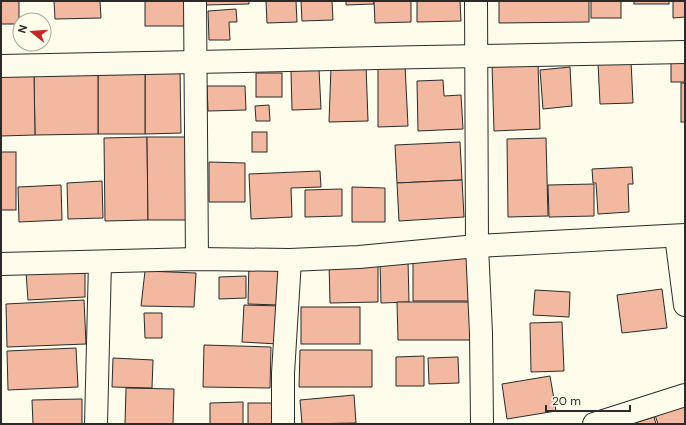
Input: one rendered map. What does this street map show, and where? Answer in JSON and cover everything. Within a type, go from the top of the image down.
[{"type":"street","points":[[195,1],[197,259]]},
{"type":"street","points":[[476,1],[477,246],[481,333],[482,424]]},
{"type":"street","points":[[1,66],[685,52]]},
{"type":"street","points":[[1,264],[197,259],[290,260],[359,257],[477,246],[680,235],[685,305]]},
{"type":"street","points":[[283,424],[283,373],[290,260]]},
{"type":"street","points":[[96,424],[100,262]]},
{"type":"street","points":[[594,424],[685,395]]},
{"type":"building","points":[[1,1],[19,1],[19,12],[12,12],[12,24],[1,24]]},
{"type":"building","points":[[54,1],[100,1],[101,18],[55,19]]},
{"type":"building","points":[[145,1],[193,1],[193,26],[145,26]]},
{"type":"building","points":[[205,1],[249,1],[249,4],[205,5]]},
{"type":"building","points":[[266,1],[296,1],[297,22],[267,23]]},
{"type":"building","points":[[301,1],[332,1],[333,20],[302,21]]},
{"type":"building","points":[[346,1],[374,1],[374,4],[346,5]]},
{"type":"building","points":[[374,1],[411,1],[411,22],[375,23]]},
{"type":"building","points":[[417,1],[460,1],[461,21],[417,22]]},
{"type":"building","points":[[499,1],[589,1],[589,22],[499,23]]},
{"type":"building","points":[[591,1],[621,1],[621,18],[591,18]]},
{"type":"building","points":[[634,1],[669,1],[669,4],[634,4]]},
{"type":"building","points":[[673,1],[685,1],[685,17],[673,18]]},
{"type":"building","points":[[236,9],[237,22],[229,22],[230,40],[209,40],[208,11]]},
{"type":"building","points":[[671,55],[685,55],[685,82],[671,82]]},
{"type":"building","points":[[631,61],[633,103],[600,104],[598,63]]},
{"type":"building","points":[[538,63],[540,129],[494,131],[492,64]]},
{"type":"building","points":[[366,65],[368,121],[329,122],[331,67]]},
{"type":"building","points":[[378,65],[405,65],[408,126],[378,127]]},
{"type":"building","points":[[570,67],[572,106],[543,109],[540,70]]},
{"type":"building","points":[[180,69],[181,133],[145,134],[145,71]]},
{"type":"building","points":[[319,69],[321,109],[292,110],[291,71]]},
{"type":"building","points":[[145,71],[145,134],[98,134],[98,73]]},
{"type":"building","points":[[98,73],[98,134],[35,135],[34,74]]},
{"type":"building","points":[[256,73],[282,73],[282,97],[256,97]]},
{"type":"building","points":[[34,74],[35,135],[1,136],[1,77]]},
{"type":"building","points":[[443,80],[444,96],[461,95],[463,129],[418,131],[417,81]]},
{"type":"building","points":[[681,83],[685,83],[685,122],[681,122]]},
{"type":"building","points":[[207,86],[245,86],[246,110],[208,111]]},
{"type":"building","points":[[269,105],[270,121],[256,121],[255,106]]},
{"type":"building","points":[[252,132],[267,132],[267,152],[252,152]]},
{"type":"building","points":[[147,137],[148,220],[105,221],[104,138]]},
{"type":"building","points":[[147,137],[186,137],[186,220],[148,220]]},
{"type":"building","points":[[546,138],[548,216],[508,217],[507,139]]},
{"type":"building","points":[[460,142],[462,180],[397,183],[395,145]]},
{"type":"building","points":[[1,152],[16,152],[16,210],[1,210]]},
{"type":"building","points":[[209,162],[245,163],[245,202],[209,202]]},
{"type":"building","points":[[632,167],[633,184],[628,184],[629,212],[598,214],[596,183],[593,183],[592,169]]},
{"type":"building","points":[[320,171],[321,187],[291,188],[292,217],[251,219],[249,174]]},
{"type":"building","points":[[462,180],[464,217],[399,221],[397,183]]},
{"type":"building","points":[[102,181],[103,218],[68,219],[67,183]]},
{"type":"building","points":[[594,184],[594,216],[549,217],[548,185]]},
{"type":"building","points":[[61,185],[62,220],[19,222],[18,187]]},
{"type":"building","points":[[352,187],[385,188],[385,222],[352,222]]},
{"type":"building","points":[[342,189],[342,216],[305,217],[305,190]]},
{"type":"building","points":[[471,257],[471,301],[413,301],[413,258]]},
{"type":"building","points":[[380,260],[408,260],[409,302],[381,303]]},
{"type":"building","points":[[249,261],[280,263],[279,305],[248,304]]},
{"type":"building","points":[[378,261],[378,302],[330,303],[329,262]]},
{"type":"building","points":[[85,269],[85,297],[28,300],[26,272]]},
{"type":"building","points":[[145,271],[196,273],[194,307],[141,306]]},
{"type":"building","points":[[246,276],[246,298],[219,299],[219,277]]},
{"type":"building","points":[[662,289],[667,328],[622,333],[617,295]]},
{"type":"building","points":[[535,290],[570,292],[569,317],[533,315]]},
{"type":"building","points":[[84,300],[86,344],[7,347],[6,304]]},
{"type":"building","points":[[397,302],[470,302],[471,340],[398,340]]},
{"type":"building","points":[[244,305],[280,306],[278,344],[242,342]]},
{"type":"building","points":[[301,307],[360,307],[360,344],[301,344]]},
{"type":"building","points":[[144,313],[162,313],[162,338],[145,338]]},
{"type":"building","points":[[562,322],[564,371],[531,372],[530,323]]},
{"type":"building","points":[[204,345],[271,347],[270,388],[203,387]]},
{"type":"building","points":[[76,348],[78,387],[8,390],[7,351]]},
{"type":"building","points":[[300,350],[372,350],[372,387],[299,387]]},
{"type":"building","points":[[424,356],[424,386],[396,386],[396,357]]},
{"type":"building","points":[[458,357],[459,383],[429,384],[428,358]]},
{"type":"building","points":[[113,358],[153,360],[152,388],[112,387]]},
{"type":"building","points":[[550,376],[556,411],[507,419],[502,384]]},
{"type":"building","points":[[126,388],[174,389],[173,424],[125,424]]},
{"type":"building","points":[[354,395],[356,423],[302,424],[300,400]]},
{"type":"building","points":[[82,399],[82,424],[33,424],[32,400]]},
{"type":"building","points":[[243,402],[243,424],[210,424],[210,403]]},
{"type":"building","points":[[248,403],[281,403],[281,424],[248,424]]},
{"type":"building","points":[[685,404],[685,424],[658,424],[655,415]]},
{"type":"building","points":[[654,417],[656,424],[631,424]]}]
